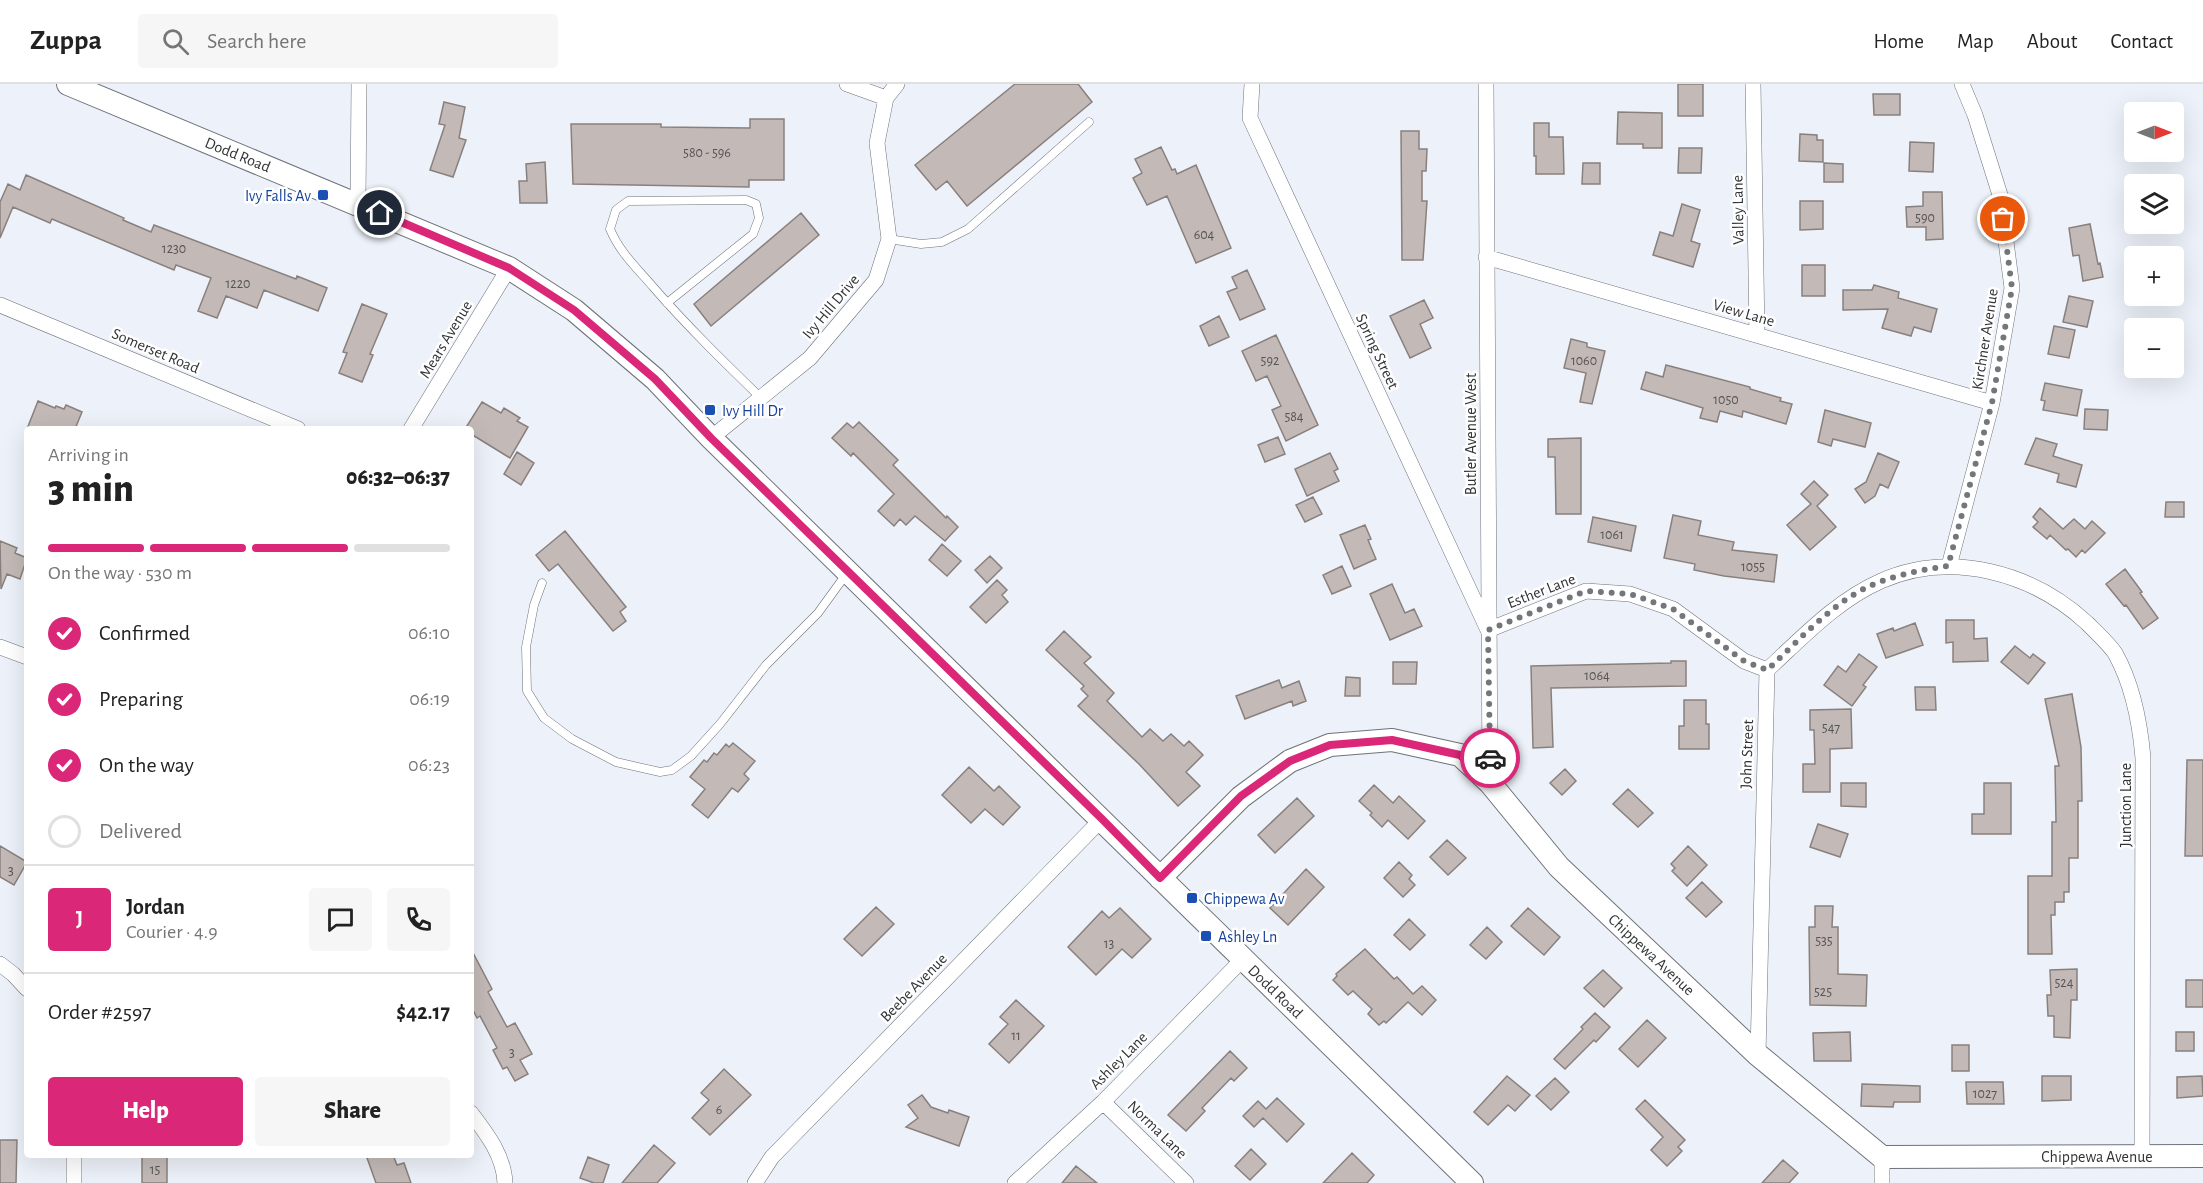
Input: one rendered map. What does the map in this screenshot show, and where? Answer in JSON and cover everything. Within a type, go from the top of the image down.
[{"type":"main road","name":"Dodd Road","points":[[68,84],[509,268],[574,310],[655,379],[711,438],[1472,1183]]},
{"type":"main road","name":"Chippewa Avenue","points":[[1160,878],[1241,796],[1290,761],[1330,745],[1392,740],[1460,755],[1490,783],[1559,867],[1758,1055],[1882,1157],[2203,1156]]},
{"type":"street","points":[[358,204],[359,84]]},
{"type":"street","points":[[847,84],[886,98]]},
{"type":"street","name":"Ivy Hill Drive","points":[[711,438],[810,358],[876,280],[889,239],[877,143],[886,98],[897,84]]},
{"type":"street","name":"Spring Street","points":[[1252,84],[1250,118],[1488,630]]},
{"type":"street","name":"Butler Avenue West","points":[[1486,84],[1490,783]]},
{"type":"street","name":"Valley Lane","points":[[1753,84],[1757,335]]},
{"type":"street","name":"Kirchner Avenue","points":[[1948,566],[1992,403],[2012,288],[2000,195],[1975,115],[1962,84]]},
{"type":"street","name":"View Lane","points":[[1486,257],[1992,403]]},
{"type":"street","name":"Mears Avenue","points":[[413,426],[509,268]]},
{"type":"street","name":"Somerset Road","points":[[0,305],[291,426]]},
{"type":"street","points":[[1767,670],[1841,602],[1882,580],[1948,566]]},
{"type":"street","name":"Junction Lane","points":[[1948,566],[1985,570],[2014,578],[2041,589],[2070,607],[2114,652],[2133,700],[2140,727],[2143,758],[2142,1156]]},
{"type":"street","name":"Esther Lane","points":[[1488,630],[1586,591],[1630,594],[1673,609],[1744,661],[1767,670]]},
{"type":"street","points":[[0,646],[24,656]]},
{"type":"street","name":"John Street","points":[[1758,1055],[1767,670]]},
{"type":"street","name":"Beebe Avenue","points":[[755,1183],[772,1157],[1102,819]]},
{"type":"street","name":"Ashley Lane","points":[[1015,1183],[1103,1102],[1243,959]]},
{"type":"street","points":[[0,964],[24,986]]},
{"type":"street","name":"Norma Lane","points":[[1103,1102],[1186,1183]]},
{"type":"street","points":[[474,1117],[491,1140],[504,1173],[505,1183]]},
{"type":"street","points":[[1882,1157],[1882,1183]]},
{"type":"street","points":[[74,1158],[74,1183]]},
{"type":"lane","points":[[889,239],[921,244],[942,242],[968,229],[1089,122]]},
{"type":"lane","points":[[667,303],[753,234],[759,218],[756,204],[746,200],[628,201],[616,210],[610,228],[618,247],[667,303],[698,337],[761,398]]},
{"type":"lane","points":[[542,583],[534,605],[526,647],[527,691],[544,718],[572,739],[616,762],[660,772],[672,770],[691,756],[720,724],[766,665],[818,613],[848,572]]},
{"type":"building","points":[[1015,84],[1078,84],[1092,102],[967,206],[947,181],[936,190],[915,165]]},
{"type":"building","points":[[1678,84],[1703,84],[1703,116],[1678,116]]},
{"type":"building","points":[[1873,94],[1900,94],[1900,115],[1874,115]]},
{"type":"building","points":[[444,102],[465,107],[459,138],[466,140],[453,177],[430,170],[445,125],[439,124]]},
{"type":"building","points":[[1618,112],[1662,113],[1662,148],[1643,148],[1643,144],[1617,144]]},
{"type":"building","points":[[750,119],[784,119],[784,180],[749,180],[749,187],[573,184],[571,124],[661,124],[661,127],[750,128]]},
{"type":"building","points":[[1534,123],[1549,123],[1549,137],[1563,137],[1564,174],[1536,174]]},
{"type":"building","points":[[1401,131],[1419,131],[1419,149],[1427,149],[1426,171],[1422,171],[1422,201],[1427,201],[1423,260],[1402,260]]},
{"type":"building","points":[[1800,134],[1817,135],[1817,140],[1823,140],[1823,162],[1799,161]]},
{"type":"building","points":[[1910,142],[1934,143],[1933,172],[1909,171]]},
{"type":"building","points":[[1161,147],[1172,170],[1175,169],[1177,174],[1196,165],[1231,248],[1196,263],[1167,196],[1147,205],[1133,178],[1142,173],[1135,159]]},
{"type":"building","points":[[1679,148],[1702,148],[1701,173],[1678,173]]},
{"type":"building","points":[[545,162],[547,203],[520,203],[519,181],[527,181],[526,164]]},
{"type":"building","points":[[1583,163],[1600,163],[1600,184],[1582,184]]},
{"type":"building","points":[[1824,163],[1843,164],[1843,182],[1824,182]]},
{"type":"building","points":[[26,175],[151,232],[154,225],[296,279],[297,276],[327,288],[318,311],[264,290],[257,308],[226,296],[217,318],[198,311],[211,278],[176,265],[174,270],[52,219],[50,223],[13,207],[0,238],[0,202],[8,184],[20,190]]},
{"type":"building","points":[[1923,192],[1942,192],[1943,239],[1926,240],[1926,227],[1907,227],[1906,207],[1923,206]]},
{"type":"building","points":[[1800,201],[1823,201],[1823,229],[1800,230]]},
{"type":"building","points":[[1682,204],[1700,210],[1691,241],[1700,244],[1693,267],[1653,255],[1660,232],[1673,236]]},
{"type":"building","points":[[801,213],[819,235],[711,326],[694,304]]},
{"type":"building","points":[[2090,224],[2103,277],[2083,281],[2079,255],[2073,256],[2069,228]]},
{"type":"building","points":[[1802,265],[1825,265],[1825,296],[1802,296]]},
{"type":"building","points":[[1247,270],[1265,309],[1240,320],[1227,292],[1237,288],[1232,277]]},
{"type":"building","points":[[1874,285],[1899,292],[1898,298],[1937,309],[1931,332],[1914,327],[1911,336],[1882,328],[1888,309],[1843,310],[1843,290],[1872,290]]},
{"type":"building","points":[[2069,296],[2093,301],[2087,327],[2063,322]]},
{"type":"building","points":[[1424,300],[1433,318],[1420,324],[1431,348],[1410,358],[1390,316]]},
{"type":"building","points":[[362,304],[387,314],[370,354],[373,355],[362,382],[339,373],[347,353],[343,352]]},
{"type":"building","points":[[1219,316],[1229,337],[1209,346],[1200,326]]},
{"type":"building","points":[[2054,326],[2075,330],[2069,358],[2048,354]]},
{"type":"building","points":[[1276,335],[1318,425],[1286,441],[1272,410],[1281,406],[1267,376],[1256,381],[1242,351]]},
{"type":"building","points":[[1571,339],[1587,343],[1587,347],[1605,351],[1592,404],[1580,402],[1586,373],[1564,368]]},
{"type":"building","points":[[1666,365],[1750,387],[1750,389],[1781,398],[1780,401],[1792,404],[1786,424],[1743,411],[1742,417],[1720,411],[1717,422],[1700,418],[1703,408],[1641,389],[1646,372],[1663,377]]},
{"type":"building","points":[[2045,383],[2082,390],[2077,416],[2043,410],[2045,401],[2041,400]]},
{"type":"building","points":[[38,401],[55,408],[56,406],[64,409],[66,405],[82,412],[76,426],[28,426]]},
{"type":"building","points":[[482,402],[501,413],[504,408],[520,418],[517,421],[528,427],[510,458],[474,436],[474,426],[467,426]]},
{"type":"building","points":[[2085,409],[2108,410],[2107,430],[2084,429]]},
{"type":"building","points":[[1825,410],[1871,423],[1865,447],[1833,439],[1831,446],[1818,442]]},
{"type":"building","points":[[859,422],[898,460],[893,465],[958,527],[945,541],[915,516],[906,525],[900,519],[894,526],[878,511],[894,494],[853,453],[851,456],[832,438],[847,423],[853,428]]},
{"type":"building","points":[[1278,437],[1285,454],[1265,462],[1258,445]]},
{"type":"building","points":[[1581,438],[1581,514],[1556,514],[1555,457],[1548,457],[1548,439]]},
{"type":"building","points":[[2036,438],[2057,444],[2053,456],[2082,465],[2076,487],[2057,482],[2059,474],[2025,464]]},
{"type":"building","points":[[517,452],[534,463],[521,485],[504,474]]},
{"type":"building","points":[[1330,453],[1338,469],[1334,471],[1339,481],[1307,496],[1295,469]]},
{"type":"building","points":[[1878,453],[1899,462],[1888,488],[1880,484],[1875,496],[1865,503],[1855,489],[1866,482]]},
{"type":"building","points":[[1814,481],[1828,495],[1817,506],[1836,527],[1810,550],[1787,525],[1811,504],[1801,494]]},
{"type":"building","points":[[1313,497],[1322,514],[1305,522],[1296,505]]},
{"type":"building","points":[[2166,502],[2184,502],[2184,517],[2165,517]]},
{"type":"building","points":[[2040,508],[2063,529],[2074,519],[2085,529],[2092,521],[2105,533],[2085,553],[2082,550],[2076,557],[2050,535],[2047,539],[2033,527],[2038,522],[2033,517]]},
{"type":"building","points":[[1673,515],[1701,521],[1698,535],[1734,542],[1732,550],[1777,555],[1774,582],[1694,570],[1695,564],[1664,558]]},
{"type":"building","points":[[1593,517],[1636,526],[1631,551],[1588,542]]},
{"type":"building","points":[[1365,525],[1376,559],[1354,569],[1340,535]]},
{"type":"building","points":[[565,531],[626,607],[620,612],[626,621],[613,631],[558,564],[549,571],[536,555]]},
{"type":"building","points":[[0,541],[17,548],[15,553],[24,557],[24,567],[20,579],[7,574],[1,589]]},
{"type":"building","points":[[942,544],[961,561],[947,576],[929,560]]},
{"type":"building","points":[[990,556],[1002,568],[987,583],[975,570]]},
{"type":"building","points":[[1342,566],[1351,586],[1332,594],[1323,575]]},
{"type":"building","points":[[2125,569],[2158,618],[2143,629],[2126,605],[2124,606],[2106,584]]},
{"type":"building","points":[[997,580],[1007,590],[1002,595],[1008,602],[986,623],[970,607]]},
{"type":"building","points":[[1392,584],[1405,613],[1414,609],[1422,626],[1390,640],[1370,594]]},
{"type":"building","points":[[1946,620],[1974,620],[1974,639],[1987,638],[1988,661],[1953,662],[1953,642],[1946,643]]},
{"type":"building","points":[[1915,623],[1923,645],[1886,658],[1877,634],[1893,628],[1894,631]]},
{"type":"building","points":[[1064,631],[1091,657],[1084,663],[1114,693],[1107,701],[1142,737],[1150,729],[1163,741],[1171,734],[1184,746],[1189,741],[1203,755],[1186,772],[1200,786],[1178,806],[1139,764],[1078,706],[1088,696],[1081,689],[1084,686],[1046,650]]},
{"type":"building","points":[[2015,646],[2030,658],[2033,654],[2045,663],[2028,684],[2001,662]]},
{"type":"building","points":[[1859,654],[1877,667],[1863,685],[1866,687],[1852,706],[1824,685],[1838,666],[1846,672]]},
{"type":"building","points":[[1671,661],[1686,661],[1686,686],[1551,688],[1553,747],[1533,748],[1531,666],[1671,663]]},
{"type":"building","points":[[1393,662],[1417,662],[1416,684],[1393,684]]},
{"type":"building","points":[[1346,677],[1360,678],[1360,696],[1345,696]]},
{"type":"building","points":[[1279,680],[1282,688],[1299,681],[1306,701],[1293,706],[1292,701],[1245,719],[1236,696]]},
{"type":"building","points":[[1915,687],[1935,687],[1936,710],[1916,710]]},
{"type":"building","points":[[2072,694],[2081,747],[2082,801],[2078,801],[2078,858],[2069,858],[2069,892],[2064,892],[2064,902],[2055,902],[2055,915],[2051,915],[2052,954],[2028,954],[2028,876],[2052,876],[2052,822],[2056,822],[2055,766],[2059,766],[2045,699]]},
{"type":"building","points":[[1684,700],[1706,700],[1709,749],[1679,749],[1679,726],[1684,726]]},
{"type":"building","points":[[1851,709],[1852,748],[1830,749],[1830,792],[1803,792],[1803,764],[1815,764],[1814,730],[1810,730],[1810,710]]},
{"type":"building","points":[[733,743],[755,761],[744,774],[749,779],[738,792],[732,788],[708,818],[692,805],[705,789],[690,777],[704,760],[707,762],[726,744],[729,747]]},
{"type":"building","points":[[2187,760],[2203,760],[2203,856],[2185,856]]},
{"type":"building","points":[[969,767],[994,791],[999,786],[1020,807],[1003,825],[985,809],[971,823],[942,795]]},
{"type":"building","points":[[1565,769],[1576,781],[1562,795],[1550,783]]},
{"type":"building","points":[[1841,783],[1866,783],[1866,807],[1841,806]]},
{"type":"building","points":[[1984,783],[2011,783],[2011,834],[1972,834],[1972,814],[1984,814]]},
{"type":"building","points":[[1374,785],[1393,803],[1399,796],[1425,821],[1408,839],[1388,820],[1382,827],[1359,801]]},
{"type":"building","points":[[1628,789],[1653,813],[1638,827],[1613,804]]},
{"type":"building","points":[[1297,798],[1314,816],[1275,853],[1258,835]]},
{"type":"building","points":[[1818,824],[1848,834],[1840,857],[1810,847]]},
{"type":"building","points":[[1447,840],[1466,858],[1448,875],[1430,857]]},
{"type":"building","points":[[0,846],[24,860],[24,867],[14,885],[0,877]]},
{"type":"building","points":[[1688,846],[1707,865],[1687,886],[1672,871],[1675,868],[1671,864]]},
{"type":"building","points":[[1399,862],[1412,875],[1409,879],[1415,885],[1403,897],[1384,878]]},
{"type":"building","points":[[1306,869],[1324,887],[1288,925],[1270,908]]},
{"type":"building","points":[[1702,882],[1722,902],[1706,917],[1686,898]]},
{"type":"building","points":[[1815,906],[1833,906],[1832,927],[1838,927],[1838,974],[1867,975],[1866,1006],[1810,1005],[1809,927],[1815,927]]},
{"type":"building","points":[[876,907],[894,924],[862,956],[844,939]]},
{"type":"building","points":[[1120,908],[1151,939],[1132,958],[1122,949],[1096,975],[1068,947],[1102,911],[1109,918]]},
{"type":"building","points":[[1528,908],[1560,937],[1544,955],[1511,926]]},
{"type":"building","points":[[1409,919],[1425,935],[1410,950],[1394,935]]},
{"type":"building","points":[[1487,927],[1502,942],[1486,959],[1470,945]]},
{"type":"building","points":[[1365,949],[1394,979],[1397,977],[1413,994],[1422,986],[1436,1000],[1422,1015],[1408,1002],[1386,1023],[1384,1021],[1379,1025],[1368,1014],[1372,1009],[1353,991],[1348,995],[1333,980],[1336,974]]},
{"type":"building","points":[[474,955],[492,989],[488,992],[507,1027],[515,1023],[532,1054],[520,1060],[528,1074],[515,1081],[507,1067],[503,1069],[493,1050],[497,1048],[480,1016],[477,1018],[474,1012]]},
{"type":"building","points":[[2077,969],[2077,1000],[2071,1000],[2070,1038],[2054,1037],[2054,1016],[2048,1016],[2047,995],[2051,995],[2050,970]]},
{"type":"building","points":[[1603,970],[1622,988],[1604,1007],[1584,988]]},
{"type":"building","points":[[2186,980],[2203,980],[2203,1007],[2186,1007]]},
{"type":"building","points":[[1016,1000],[1044,1026],[1009,1063],[989,1044],[1008,1024],[1000,1017]]},
{"type":"building","points":[[1595,1013],[1610,1027],[1565,1069],[1554,1059]]},
{"type":"building","points":[[1647,1020],[1666,1038],[1638,1067],[1619,1049]]},
{"type":"building","points":[[1850,1032],[1851,1061],[1814,1061],[1813,1033]]},
{"type":"building","points":[[2176,1032],[2194,1032],[2194,1051],[2176,1051]]},
{"type":"building","points":[[1952,1045],[1969,1045],[1969,1071],[1952,1071]]},
{"type":"building","points":[[1230,1051],[1247,1068],[1234,1081],[1231,1078],[1202,1108],[1205,1111],[1186,1131],[1168,1115]]},
{"type":"building","points":[[724,1069],[751,1095],[710,1135],[692,1118],[709,1100],[701,1093]]},
{"type":"building","points":[[1507,1076],[1530,1095],[1515,1111],[1508,1105],[1488,1125],[1474,1112]]},
{"type":"building","points":[[2042,1076],[2071,1076],[2071,1100],[2042,1101]]},
{"type":"building","points":[[2202,1076],[2203,1096],[2177,1098],[2177,1077]]},
{"type":"building","points":[[1555,1078],[1569,1092],[1551,1110],[1536,1096]]},
{"type":"building","points":[[1966,1082],[2003,1082],[2004,1104],[1967,1104]]},
{"type":"building","points":[[1862,1084],[1920,1086],[1920,1102],[1894,1102],[1893,1107],[1861,1106]]},
{"type":"building","points":[[922,1095],[931,1107],[969,1117],[959,1146],[906,1127],[918,1118],[908,1105]]},
{"type":"building","points":[[1277,1098],[1304,1124],[1287,1142],[1263,1118],[1254,1127],[1243,1116],[1258,1101],[1266,1109]]},
{"type":"building","points":[[1645,1100],[1685,1140],[1678,1147],[1682,1151],[1667,1166],[1651,1150],[1663,1137],[1636,1109]]},
{"type":"building","points":[[0,1140],[17,1140],[16,1183],[0,1183]]},
{"type":"building","points":[[654,1145],[675,1163],[657,1183],[622,1183]]},
{"type":"building","points":[[1251,1149],[1266,1164],[1250,1180],[1235,1166]]},
{"type":"building","points":[[1352,1153],[1374,1175],[1367,1183],[1323,1183]]},
{"type":"building","points":[[588,1157],[609,1165],[603,1183],[594,1183],[580,1178]]},
{"type":"building","points":[[142,1158],[167,1158],[167,1183],[142,1183]]},
{"type":"building","points":[[367,1158],[394,1158],[397,1165],[404,1163],[411,1183],[376,1183]]},
{"type":"building","points":[[1783,1160],[1798,1173],[1789,1183],[1762,1183]]},
{"type":"building","points":[[1076,1166],[1097,1183],[1062,1183]]},
{"type":"way so far","points":[[1490,758],[1488,630],[1586,591],[1630,594],[1673,609],[1744,661],[1767,670],[1841,602],[1882,580],[1948,566],[1992,403],[2012,288],[2003,219]]},
{"type":"place","name":"Ivy Falls Av","points":[[323,195]]},
{"type":"place","name":"Ivy Hill Dr","points":[[710,410]]},
{"type":"place","name":"Chippewa Av","points":[[1192,898]]},
{"type":"place","name":"Ashley Ln","points":[[1206,936]]},
{"type":"route","points":[[380,213],[509,268],[590,323],[655,379],[711,438],[1160,878],[1241,796],[1290,761],[1330,745],[1392,740],[1460,755],[1490,783],[1490,758]]}]
